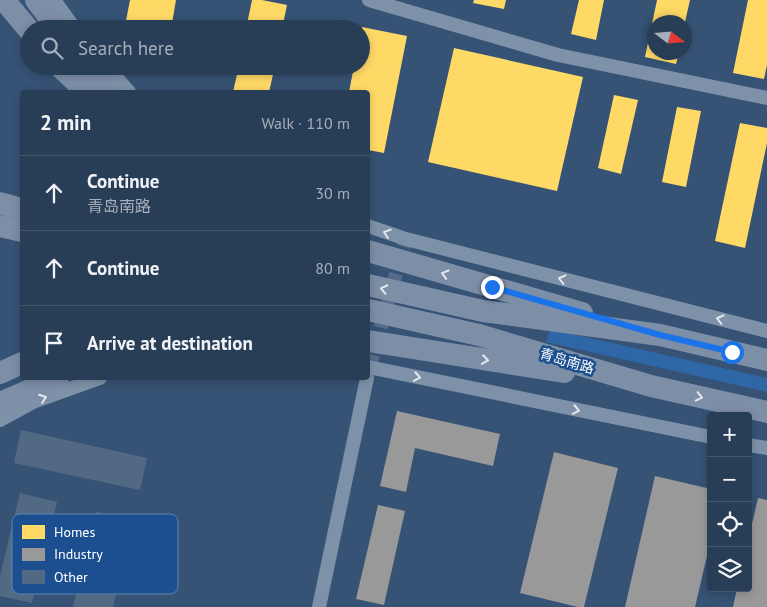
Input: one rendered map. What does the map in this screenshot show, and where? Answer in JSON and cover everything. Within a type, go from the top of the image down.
[{"type":"main road","points":[[4,0],[21,20]]},
{"type":"main road","points":[[36,0],[51,20]]},
{"type":"main road","points":[[68,75],[85,90]]},
{"type":"main road","points":[[94,75],[106,90]]},
{"type":"main road","points":[[0,204],[20,209]]},
{"type":"main road","points":[[0,226],[20,231]]},
{"type":"main road","points":[[370,251],[660,335],[767,360]]},
{"type":"main road","points":[[370,285],[483,311],[660,335]]},
{"type":"main road","name":"青岛南路","points":[[370,310],[479,335],[651,386],[767,412]]},
{"type":"main road","points":[[370,341],[651,386]]},
{"type":"main road","points":[[0,373],[20,364]]},
{"type":"main road","points":[[0,403],[53,380]]},
{"type":"street","points":[[54,0],[68,20]]},
{"type":"street","points":[[369,0],[558,55],[767,98]]},
{"type":"street","points":[[114,75],[127,90]]},
{"type":"street","points":[[370,227],[406,239],[767,331]]},
{"type":"street","points":[[370,372],[707,436]]},
{"type":"street","points":[[0,420],[33,402],[94,380]]},
{"type":"street","points":[[319,607],[366,380]]},
{"type":"street","points":[[752,446],[767,448]]},
{"type":"shaded area","points":[[550,329],[767,378],[767,392],[546,342]]},
{"type":"building: Homes","points":[[130,0],[176,0],[173,20],[126,20]]},
{"type":"building: Homes","points":[[252,0],[287,5],[284,20],[248,20]]},
{"type":"building: Homes","points":[[474,0],[506,0],[504,9],[473,3]]},
{"type":"building: Homes","points":[[579,0],[604,0],[596,40],[571,34]]},
{"type":"building: Homes","points":[[657,0],[690,0],[687,15],[654,15]]},
{"type":"building: Homes","points":[[748,0],[767,0],[767,65],[764,79],[733,73]]},
{"type":"building: Homes","points":[[370,29],[407,36],[384,153],[370,150],[370,90],[349,90],[352,75],[370,75]]},
{"type":"building: Homes","points":[[454,48],[583,77],[557,191],[428,162]]},
{"type":"building: Homes","points":[[658,60],[677,60],[676,64]]},
{"type":"building: Homes","points":[[237,75],[273,75],[269,90],[233,90]]},
{"type":"building: Homes","points":[[614,95],[638,100],[621,174],[598,168]]},
{"type":"building: Homes","points":[[677,107],[701,111],[686,187],[662,182]]},
{"type":"building: Homes","points":[[740,123],[767,128],[767,143],[745,248],[715,241]]},
{"type":"building: Industry","points":[[397,411],[500,434],[493,466],[415,448],[406,492],[380,486]]},
{"type":"building: Industry","points":[[554,452],[618,468],[584,607],[520,593]]},
{"type":"building: Industry","points":[[655,476],[707,488],[707,556],[695,607],[625,607]]},
{"type":"building: Industry","points":[[758,498],[767,500],[767,607],[733,607],[736,592],[752,592],[752,524]]},
{"type":"building: Industry","points":[[378,505],[405,511],[384,605],[356,599]]},
{"type":"building: Other","points":[[21,430],[147,458],[140,490],[14,463]]},
{"type":"building: Other","points":[[20,493],[57,502],[54,514],[15,514]]},
{"type":"building: Other","points":[[12,526],[12,594],[34,594],[32,603],[0,596],[0,576]]},
{"type":"building: Other","points":[[76,594],[116,594],[113,607],[73,607]]},
{"type":"tunnel","points":[[370,365],[406,239]]},
{"type":"route","points":[[492,287],[660,335],[732,352]]}]
